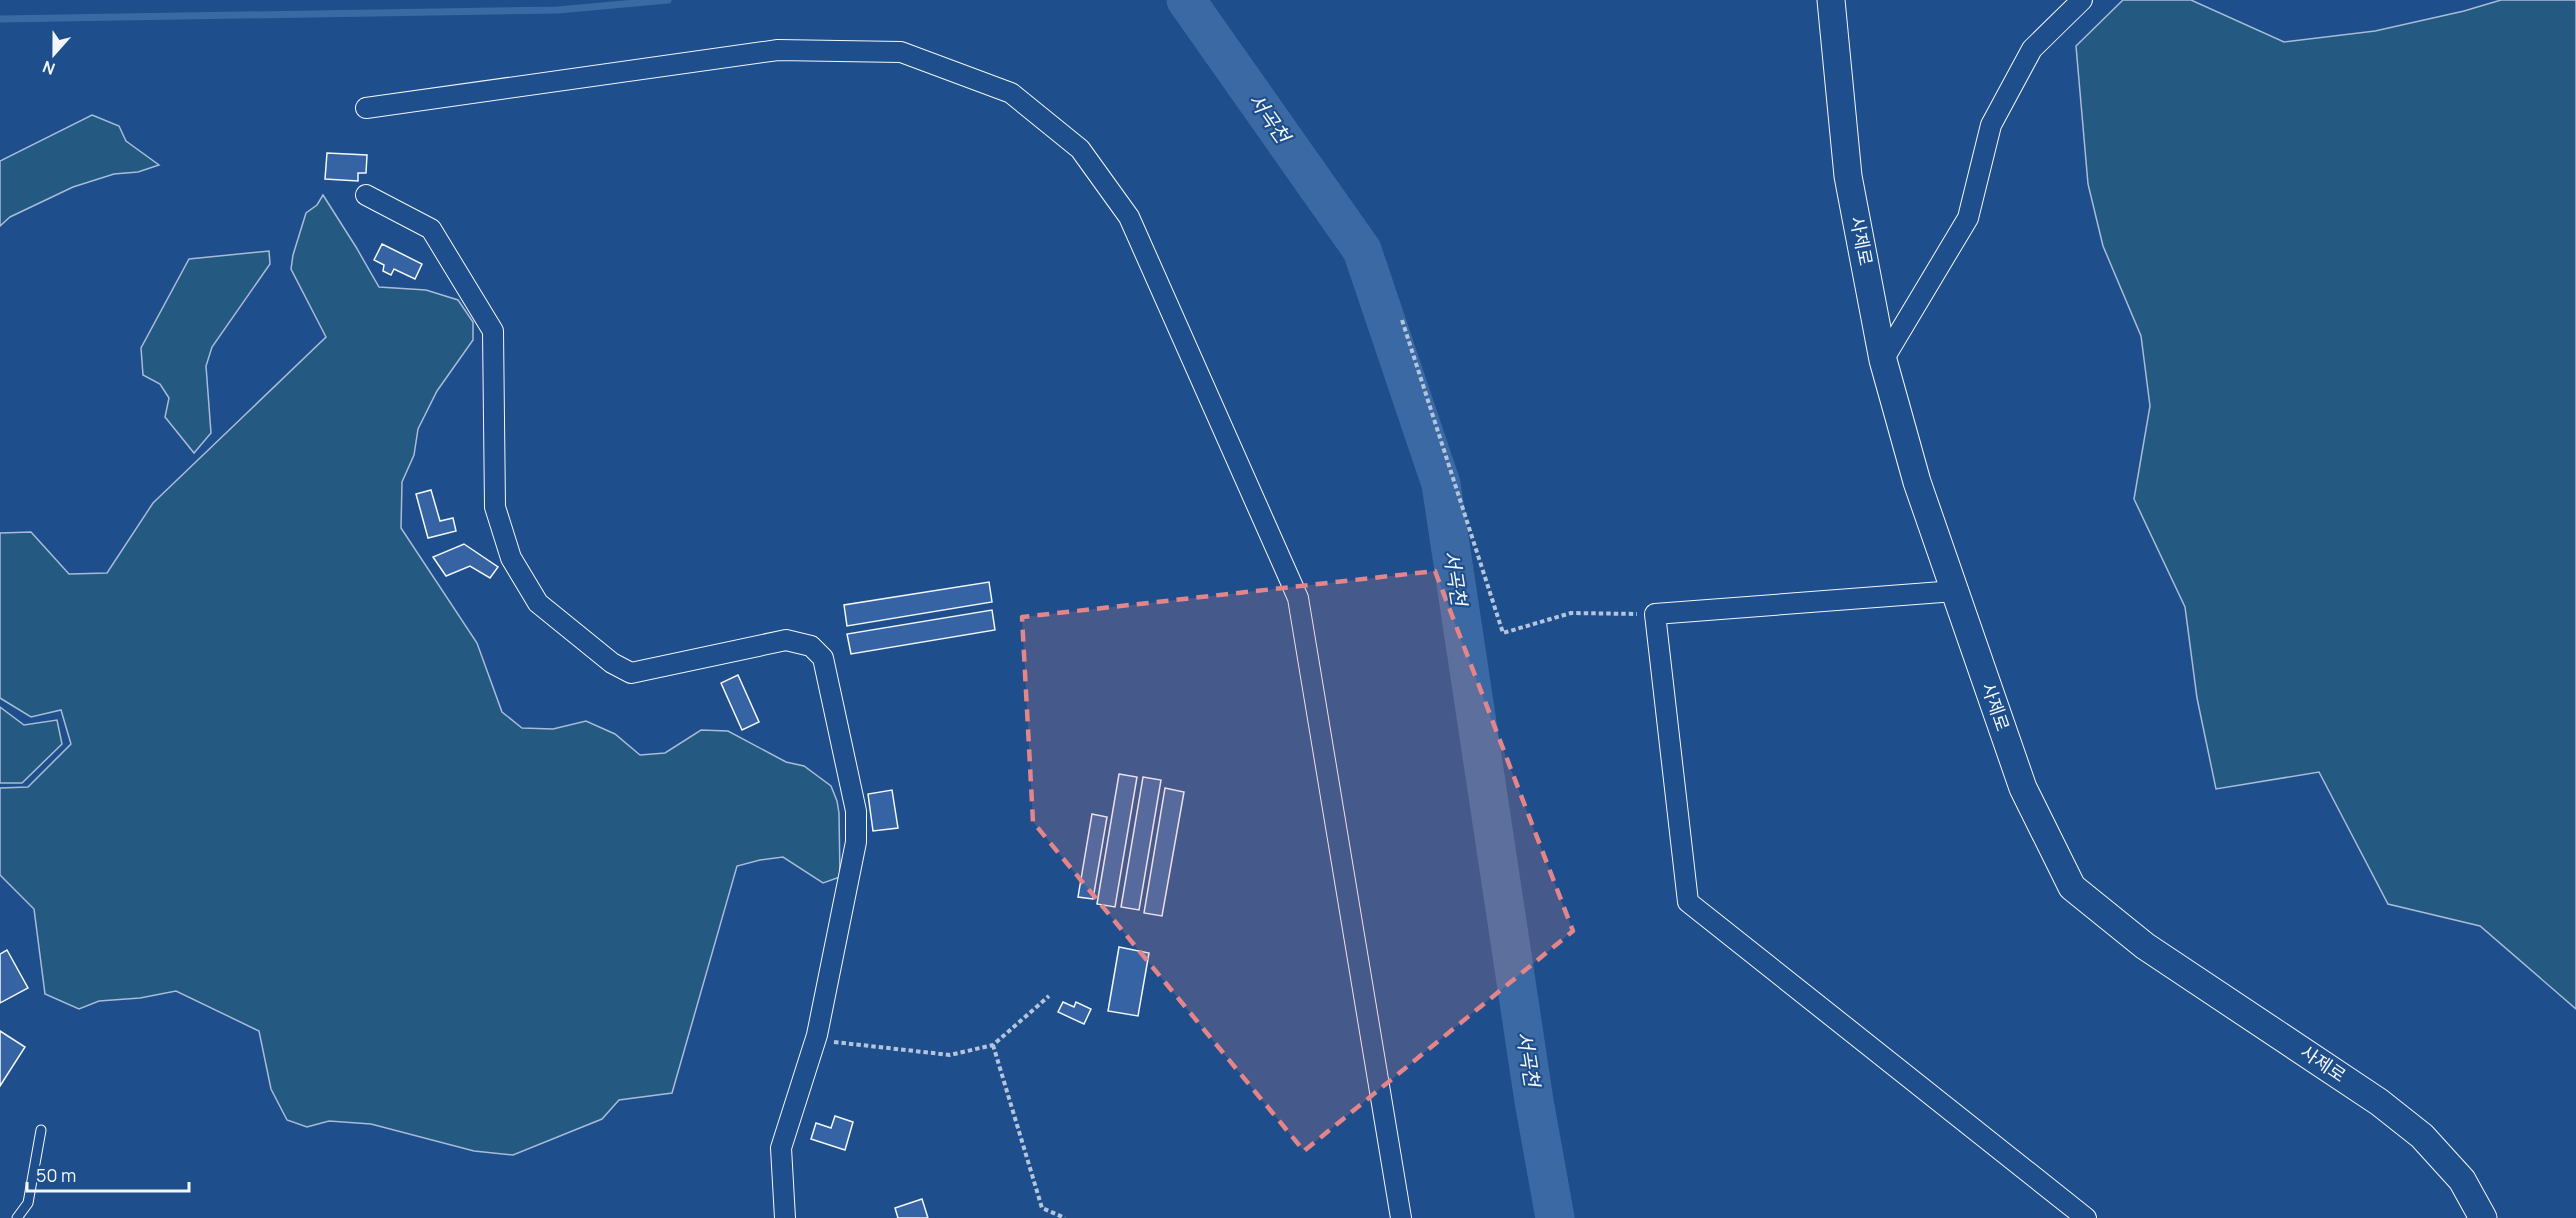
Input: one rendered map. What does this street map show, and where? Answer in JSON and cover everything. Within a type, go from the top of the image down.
[{"type":"street","name":"사제로","points":[[1831,0],[1848,176],[1884,360],[1917,482],[2023,788],[2072,887],[2145,946],[2379,1102],[2405,1122],[2422,1136],[2462,1180],[2483,1218]]},
{"type":"street","points":[[1884,360],[1968,218],[1991,125],[2032,49],[2082,0]]},
{"type":"street","points":[[366,108],[778,50],[901,52],[1011,93],[1080,149],[1129,217],[1298,598],[1401,1218]]},
{"type":"street","points":[[366,195],[431,229],[493,332],[495,507],[511,558],[538,603],[612,663],[631,673],[786,640],[811,646],[823,658],[856,811],[856,842],[815,1040],[781,1148],[785,1218]]},
{"type":"street","points":[[1955,591],[1655,614],[1688,902],[2086,1218]]},
{"type":"lane","points":[[17,1218],[28,1203],[41,1130]]},
{"type":"path","points":[[1402,320],[1503,633],[1570,613],[1655,614]]},
{"type":"path","points":[[815,1040],[950,1055],[993,1045],[1050,996]]},
{"type":"path","points":[[993,1045],[1042,1208],[1065,1218]]},
{"type":"highlighted area","points":[[1435,571],[1573,931],[1304,1151],[1033,822],[1022,617]]},
{"type":"shaded area","points":[[2123,0],[2191,0],[2284,42],[2375,31],[2464,11],[2501,0],[2576,0],[2576,1009],[2480,926],[2388,904],[2319,772],[2216,789],[2197,698],[2185,607],[2134,499],[2150,406],[2141,336],[2103,246],[2088,184],[2076,46]]},
{"type":"shaded area","points":[[92,115],[119,126],[126,141],[159,165],[138,172],[114,174],[73,187],[10,217],[0,226],[0,161]]},
{"type":"shaded area","points":[[323,195],[379,287],[426,290],[458,300],[473,322],[473,340],[437,391],[418,429],[414,455],[402,482],[401,528],[477,643],[502,712],[522,728],[553,729],[586,721],[615,734],[640,755],[665,753],[701,730],[728,731],[786,762],[804,766],[831,786],[837,801],[840,877],[823,883],[783,857],[737,866],[672,1093],[619,1100],[602,1119],[513,1155],[474,1151],[371,1124],[329,1121],[307,1127],[287,1120],[271,1089],[259,1031],[176,991],[140,998],[99,1001],[79,1009],[45,994],[34,909],[0,875],[0,788],[28,787],[71,744],[61,710],[31,717],[0,698],[0,533],[31,532],[69,574],[107,573],[153,503],[326,337],[291,269],[306,213],[317,205]]},
{"type":"shaded area","points":[[269,251],[270,264],[212,347],[206,366],[211,433],[194,453],[165,417],[169,398],[160,384],[143,375],[141,348],[189,259]]},
{"type":"shaded area","points":[[0,707],[24,725],[57,720],[62,744],[22,783],[0,783]]},
{"type":"building","points":[[327,153],[367,155],[366,173],[358,173],[358,181],[325,179]]},
{"type":"building","points":[[382,244],[422,264],[415,279],[394,269],[391,275],[383,271],[384,265],[374,260]]},
{"type":"building","points":[[431,490],[440,521],[453,518],[456,531],[428,538],[416,494]]},
{"type":"building","points":[[464,544],[498,567],[490,578],[470,566],[446,576],[433,557]]},
{"type":"building","points":[[989,582],[992,602],[847,626],[844,605]]},
{"type":"building","points":[[992,610],[995,630],[851,654],[847,634]]},
{"type":"building","points":[[738,675],[759,722],[742,730],[721,683]]},
{"type":"building","points":[[1119,774],[1137,777],[1115,907],[1097,904]]},
{"type":"building","points":[[1143,777],[1161,780],[1139,910],[1121,907]]},
{"type":"building","points":[[1165,788],[1184,792],[1162,916],[1144,913]]},
{"type":"building","points":[[892,790],[898,828],[873,831],[868,794]]},
{"type":"building","points":[[1092,814],[1107,817],[1093,899],[1078,897]]},
{"type":"building","points":[[1119,947],[1149,953],[1138,1016],[1108,1011]]},
{"type":"building","points":[[7,950],[28,988],[0,1003],[0,954]]},
{"type":"building","points":[[1063,1002],[1074,1007],[1076,1002],[1091,1009],[1084,1024],[1058,1012]]},
{"type":"building","points":[[0,1031],[25,1047],[0,1086]]},
{"type":"building","points":[[835,1116],[853,1122],[845,1150],[811,1139],[816,1123],[831,1128]]},
{"type":"building","points":[[922,1199],[928,1218],[898,1218],[895,1208]]},
{"type":"waterway","name":"서곡천","points":[[0,19],[558,10],[668,0]]},
{"type":"waterway","name":"서곡천","points":[[1186,0],[1362,250],[1441,484],[1534,1101],[1555,1218]]}]
